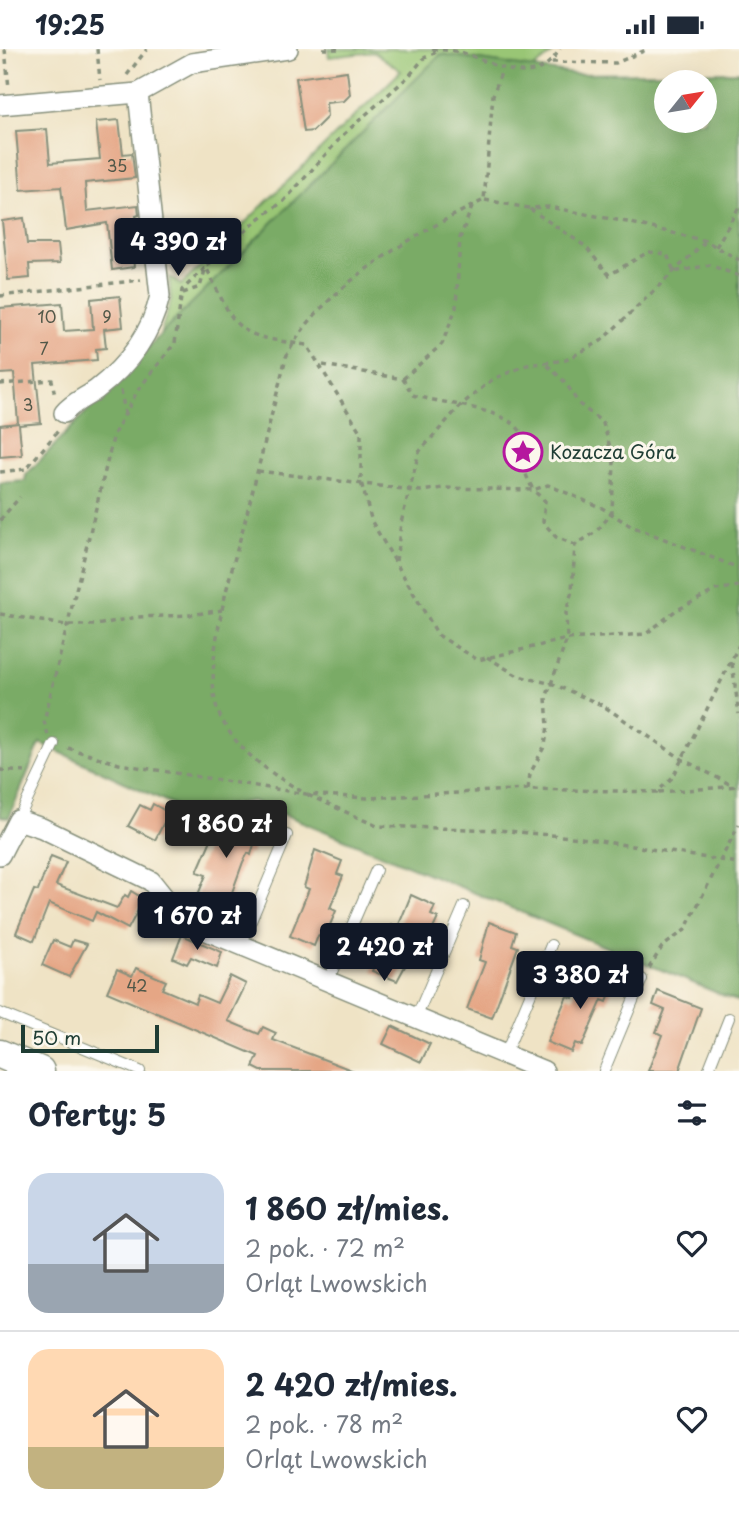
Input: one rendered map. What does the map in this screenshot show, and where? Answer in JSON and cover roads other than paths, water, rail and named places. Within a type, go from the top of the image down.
[{"type":"main road","points":[[0,1054],[40,1071]]},
{"type":"street","points":[[0,105],[138,93],[192,63],[288,49]]},
{"type":"street","points":[[64,413],[71,405],[96,390],[147,336],[160,296],[138,93]]},
{"type":"street","points":[[0,855],[18,820],[42,828],[151,881],[183,921],[544,1071]]},
{"type":"lane","points":[[18,820],[54,744]]},
{"type":"lane","points":[[241,945],[287,835]]},
{"type":"lane","points":[[328,981],[376,870]]},
{"type":"lane","points":[[416,1018],[464,906]]},
{"type":"lane","points":[[505,1055],[551,945]]},
{"type":"lane","points":[[604,1071],[642,979]]},
{"type":"lane","points":[[0,1013],[140,1071]]},
{"type":"lane","points":[[708,1071],[729,1018]]},
{"type":"place","name":"Kozacza Góra","points":[[523,452]]}]
